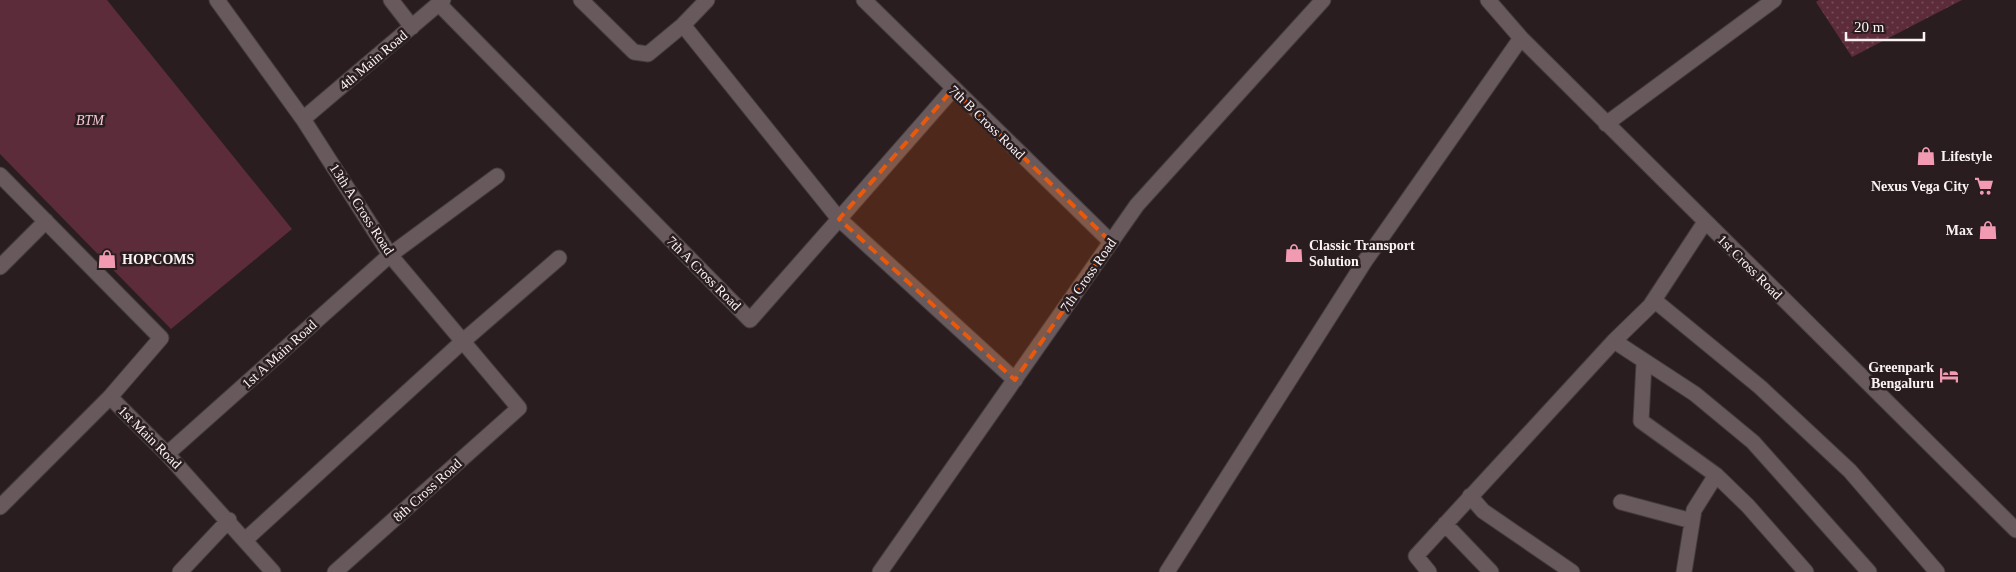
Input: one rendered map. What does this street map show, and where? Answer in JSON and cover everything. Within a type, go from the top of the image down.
[{"type":"street","name":"13th A Cross Road","points":[[217,0],[303,119],[390,255],[519,408]]},
{"type":"street","points":[[391,0],[412,27]]},
{"type":"street","points":[[580,0],[634,52],[641,54],[648,54],[683,25],[707,0]]},
{"type":"street","name":"7th Cross Road","points":[[880,572],[1137,205],[1323,0]]},
{"type":"street","name":"1st Cross Road","points":[[1488,0],[1521,38],[1606,124],[2016,530]]},
{"type":"street","points":[[1606,124],[1774,0]]},
{"type":"street","name":"4th Main Road","points":[[303,119],[441,2]]},
{"type":"street","name":"7th A Cross Road","points":[[441,2],[750,320],[839,219]]},
{"type":"street","name":"7th B Cross Road","points":[[874,3],[953,89],[1111,242]]},
{"type":"street","points":[[683,25],[839,219],[1015,380]]},
{"type":"street","points":[[1167,572],[1365,261],[1521,38]]},
{"type":"street","points":[[839,219],[953,89]]},
{"type":"street","points":[[0,175],[161,338],[110,397]]},
{"type":"street","name":"1st A Main Road","points":[[167,454],[390,255],[497,176]]},
{"type":"street","points":[[0,267],[46,220]]},
{"type":"street","points":[[1429,572],[1416,556],[1654,300],[1705,222]]},
{"type":"street","points":[[245,540],[462,342],[558,258]]},
{"type":"street","points":[[1654,300],[1760,387],[1850,471],[1937,572]]},
{"type":"street","points":[[1614,342],[1695,394],[1753,442],[1869,572]]},
{"type":"street","points":[[1644,363],[1641,421],[1716,475],[1748,506],[1806,572]]},
{"type":"street","name":"1st Main Road","points":[[0,508],[110,397],[229,520],[273,572]]},
{"type":"street","name":"8th Cross Road","points":[[335,572],[519,408]]},
{"type":"street","points":[[1684,572],[1694,510],[1716,475]]},
{"type":"street","points":[[1470,496],[1483,511],[1572,572]]},
{"type":"street","points":[[1621,502],[1692,521]]},
{"type":"street","points":[[180,572],[229,520]]},
{"type":"street","points":[[1445,524],[1491,572]]},
{"type":"highlighted area","points":[[953,89],[1111,242],[1015,380],[839,219]]},
{"type":"green space","name":"BTM","points":[[0,0],[107,0],[292,229],[171,329],[0,154]]},
{"type":"green space","points":[[1819,0],[1962,0],[1852,57],[1816,2]]},
{"type":"place","name":"Lifestyle","points":[[1926,156]]},
{"type":"place","name":"Nexus Vega City","points":[[1984,186]]},
{"type":"place","name":"Max","points":[[1988,230]]},
{"type":"place","name":"Classic Transport Solution","points":[[1294,253]]},
{"type":"place","name":"HOPCOMS","points":[[107,259]]},
{"type":"place","name":"Greenpark Bengaluru","points":[[1949,375]]}]
